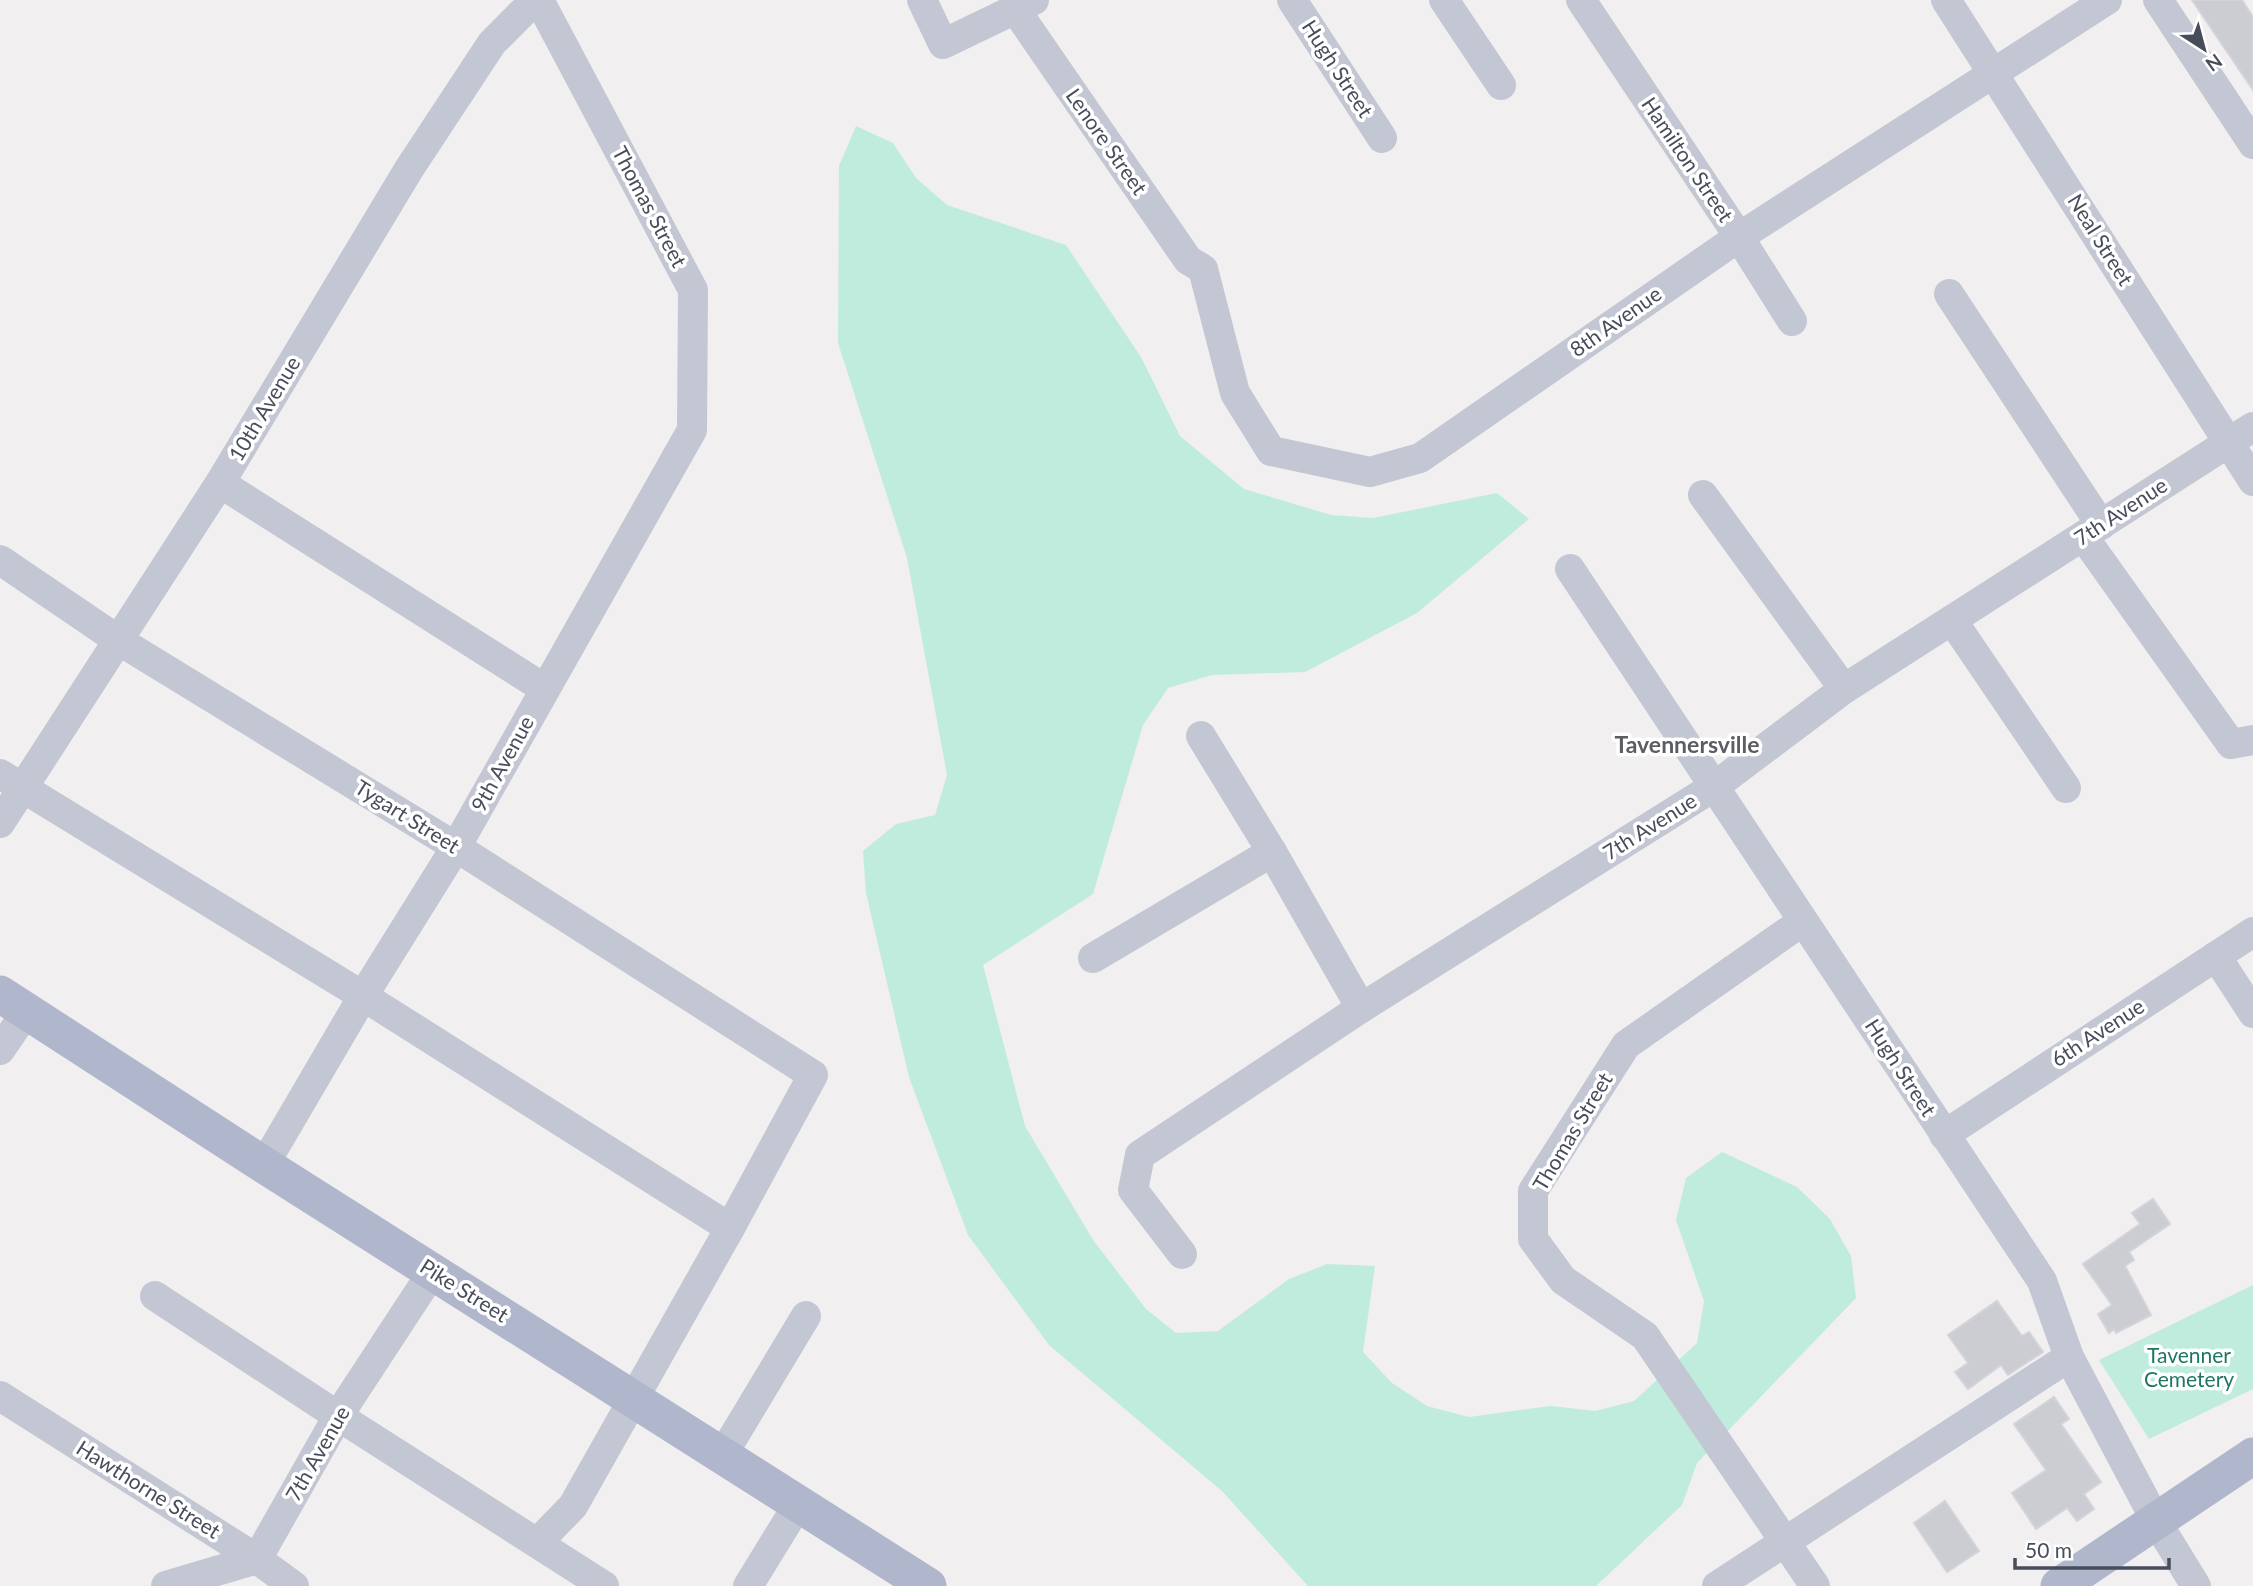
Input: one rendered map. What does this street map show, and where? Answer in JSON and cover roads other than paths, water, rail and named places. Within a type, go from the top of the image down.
[{"type":"main road","name":"Pike Street","points":[[13,1003],[928,1586]]},
{"type":"main road","points":[[2059,1586],[2253,1456]]},
{"type":"street","name":"Thomas Street","points":[[537,0],[693,290],[692,430]]},
{"type":"street","name":"10th Avenue","points":[[0,822],[10,781],[118,640],[220,483],[409,169],[492,43],[537,0]]},
{"type":"street","points":[[922,0],[943,44],[1025,4]]},
{"type":"street","name":"Hugh Street","points":[[1292,0],[1382,138]]},
{"type":"street","points":[[1444,0],[1502,85]]},
{"type":"street","name":"Hamilton Street","points":[[1581,0],[1792,321]]},
{"type":"street","name":"Neal Street","points":[[1945,0],[2253,481]]},
{"type":"street","name":"8th Avenue","points":[[1203,269],[1235,393],[1271,451],[1370,472],[1420,458],[1739,237],[2107,0]]},
{"type":"street","points":[[2158,0],[2242,103],[2253,144]]},
{"type":"street","name":"Lenore Street","points":[[1025,4],[1188,260],[1203,269]]},
{"type":"street","points":[[1949,295],[2092,530],[2231,744],[2253,740]]},
{"type":"street","name":"7th Avenue","points":[[1182,1254],[1133,1190],[1140,1155],[1361,1009],[1715,786],[1844,689],[2253,427]]},
{"type":"street","name":"9th Avenue","points":[[264,1165],[363,996],[456,847],[692,430]]},
{"type":"street","points":[[220,483],[545,689]]},
{"type":"street","points":[[1703,495],[1844,689]]},
{"type":"street","name":"Tygart Street","points":[[0,560],[118,640],[456,847],[813,1075],[730,1228]]},
{"type":"street","name":"Hugh Street","points":[[1570,569],[2042,1281],[2069,1357],[2156,1521],[2196,1586]]},
{"type":"street","points":[[1952,620],[2066,788]]},
{"type":"street","points":[[1201,736],[1272,852],[1361,1009]]},
{"type":"street","points":[[10,781],[363,996],[730,1228],[573,1506],[537,1543]]},
{"type":"street","points":[[1093,958],[1272,852]]},
{"type":"street","name":"Thomas Street","points":[[1804,921],[1626,1045],[1534,1191],[1533,1239],[1563,1280],[1644,1336],[1815,1586]]},
{"type":"street","name":"6th Avenue","points":[[1944,1135],[2253,932]]},
{"type":"street","points":[[2216,956],[2253,1013]]},
{"type":"street","points":[[0,1051],[13,1003]]},
{"type":"street","name":"7th Avenue","points":[[261,1573],[338,1416],[433,1271]]},
{"type":"street","points":[[155,1296],[604,1586]]},
{"type":"street","points":[[723,1454],[806,1316]]},
{"type":"street","points":[[1717,1586],[2069,1357]]},
{"type":"street","name":"Hawthorne Street","points":[[0,1396],[261,1573],[294,1586]]},
{"type":"street","points":[[748,1586],[799,1503]]},
{"type":"street","points":[[166,1586],[261,1573]]},
{"type":"district","name":"Tavennersville","points":[[1687,745]]},
{"type":"park label","name":"Tavenner Cemetery","points":[[2189,1368]]}]
